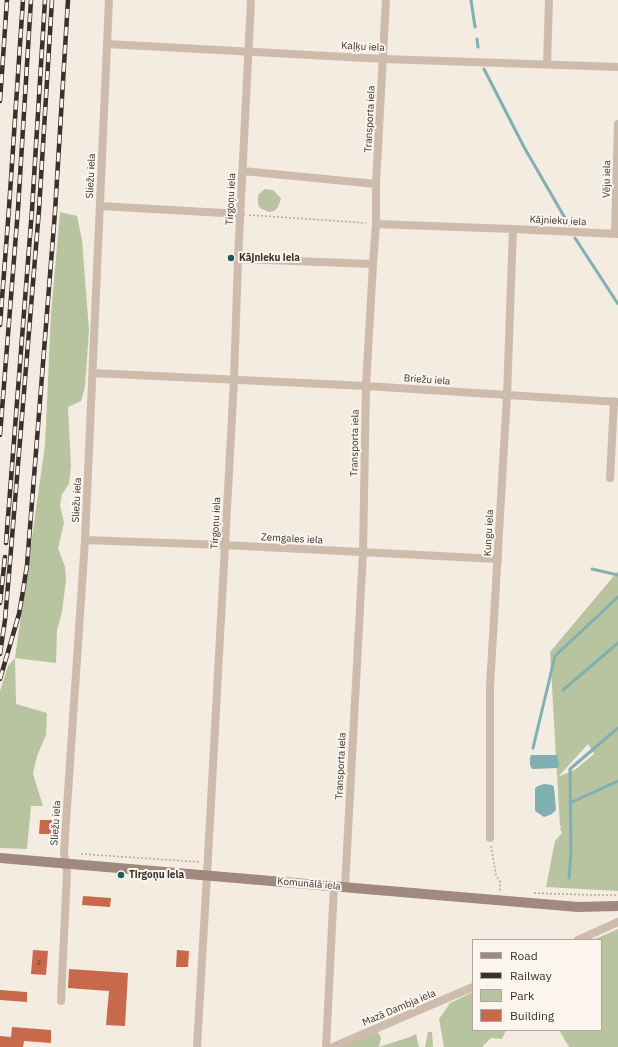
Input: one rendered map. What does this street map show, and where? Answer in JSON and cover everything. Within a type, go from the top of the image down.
[{"type":"street","name":"Sliežu iela","points":[[61,1001],[67,872],[64,852],[85,540],[109,0]]},
{"type":"street","name":"Tirgoņu iela","points":[[197,1047],[234,380],[238,259],[251,0]]},
{"type":"street","name":"Transporta iela","points":[[345,887],[363,552],[366,386],[376,224],[376,184],[384,59],[386,0]]},
{"type":"street","points":[[547,65],[549,0]]},
{"type":"street","name":"Kaļķu iela","points":[[107,44],[384,59],[618,67]]},
{"type":"street","name":"Vēju iela","points":[[617,234],[618,124]]},
{"type":"street","points":[[243,171],[376,184]]},
{"type":"street","points":[[100,206],[241,214]]},
{"type":"street","name":"Kājnieku iela","points":[[376,224],[617,234]]},
{"type":"street","name":"Kungu iela","points":[[490,838],[490,687],[507,395],[513,229]]},
{"type":"street","points":[[238,259],[373,264]]},
{"type":"street","name":"Briežu iela","points":[[93,373],[366,386],[616,401]]},
{"type":"street","points":[[610,478],[616,401]]},
{"type":"street","name":"Zemgales iela","points":[[85,540],[498,559]]},
{"type":"street","name":"Komunālā iela","points":[[0,858],[578,907],[618,906]]},
{"type":"street","points":[[326,1047],[334,886]]},
{"type":"street","points":[[580,939],[618,922]]},
{"type":"street","name":"Mazā Dambja iela","points":[[333,1047],[472,987]]},
{"type":"path","points":[[241,214],[376,224]]},
{"type":"path","points":[[490,838],[496,875],[500,882],[500,892]]},
{"type":"green space","points":[[265,189],[273,190],[281,199],[278,207],[274,211],[269,212],[260,208],[258,204],[259,194]]},
{"type":"green space","points":[[60,212],[77,216],[82,240],[89,330],[85,387],[81,401],[68,407],[71,466],[69,484],[62,494],[60,505],[64,523],[58,548],[65,567],[66,580],[62,612],[57,630],[56,663],[15,658],[45,445],[51,314]]},
{"type":"green space","points":[[618,571],[618,891],[546,887],[555,841],[562,833],[560,829],[562,824],[560,827],[550,652]],"holes":[[[588,744],[594,754],[576,769],[558,777]]]},
{"type":"green space","points":[[15,658],[16,704],[47,713],[46,735],[37,756],[33,774],[43,806],[31,806],[27,849],[0,848],[0,691],[8,666]]},
{"type":"green space","points":[[618,929],[618,1047],[569,1047],[560,1031],[602,1031],[602,939],[595,939]]},
{"type":"green space","points":[[472,992],[472,1031],[506,1031],[502,1039],[491,1038],[482,1047],[444,1047],[439,1019],[450,1003]]},
{"type":"green space","points":[[378,1032],[381,1038],[379,1047],[341,1047]]},
{"type":"green space","points":[[428,1032],[432,1032],[433,1047],[425,1047]]},
{"type":"green space","points":[[416,1034],[419,1047],[379,1047]]},
{"type":"water","points":[[531,755],[557,755],[559,764],[558,768],[532,769],[530,765]]},
{"type":"water","points":[[544,784],[552,785],[554,787],[556,810],[552,814],[544,817],[535,811],[535,788]]},
{"type":"building","points":[[40,820],[52,820],[51,834],[39,834]]},
{"type":"building","points":[[83,896],[111,898],[110,907],[82,905]]},
{"type":"building","points":[[33,950],[48,951],[46,975],[31,974]]},
{"type":"building","points":[[177,950],[189,951],[188,967],[176,967]]},
{"type":"building","points":[[69,969],[128,973],[125,1026],[106,1025],[109,991],[68,988]]},
{"type":"building","points":[[0,990],[27,992],[27,1002],[0,1000]]},
{"type":"building","points":[[12,1027],[51,1030],[51,1043],[24,1041],[23,1047],[0,1047],[0,1036],[11,1037]]},
{"type":"waterway","points":[[471,0],[475,27]]},
{"type":"waterway","points":[[477,39],[478,47]]},
{"type":"waterway","points":[[484,69],[524,147],[569,225]]},
{"type":"waterway","points":[[575,238],[618,304]]},
{"type":"waterway","points":[[592,569],[618,575]]},
{"type":"waterway","points":[[533,748],[555,656],[618,597]]},
{"type":"waterway","points":[[563,690],[618,643]]},
{"type":"waterway","points":[[569,878],[571,851],[570,769],[618,728]]},
{"type":"waterway","points":[[570,803],[618,781]]},
{"type":"railway","points":[[0,101],[7,0]]},
{"type":"railway","points":[[0,325],[23,0]]},
{"type":"railway","points":[[0,435],[18,209],[31,0]]},
{"type":"railway","points":[[6,543],[32,210],[45,0]]},
{"type":"railway","points":[[0,654],[5,620],[39,210],[52,0]]},
{"type":"railway","points":[[0,679],[19,614],[27,565],[55,212],[68,0]]},
{"type":"railway","points":[[0,603],[5,557]]},
{"type":"place","name":"Kājnieku iela","points":[[231,258]]},
{"type":"place","name":"Tirgoņu iela","points":[[121,875]]}]
